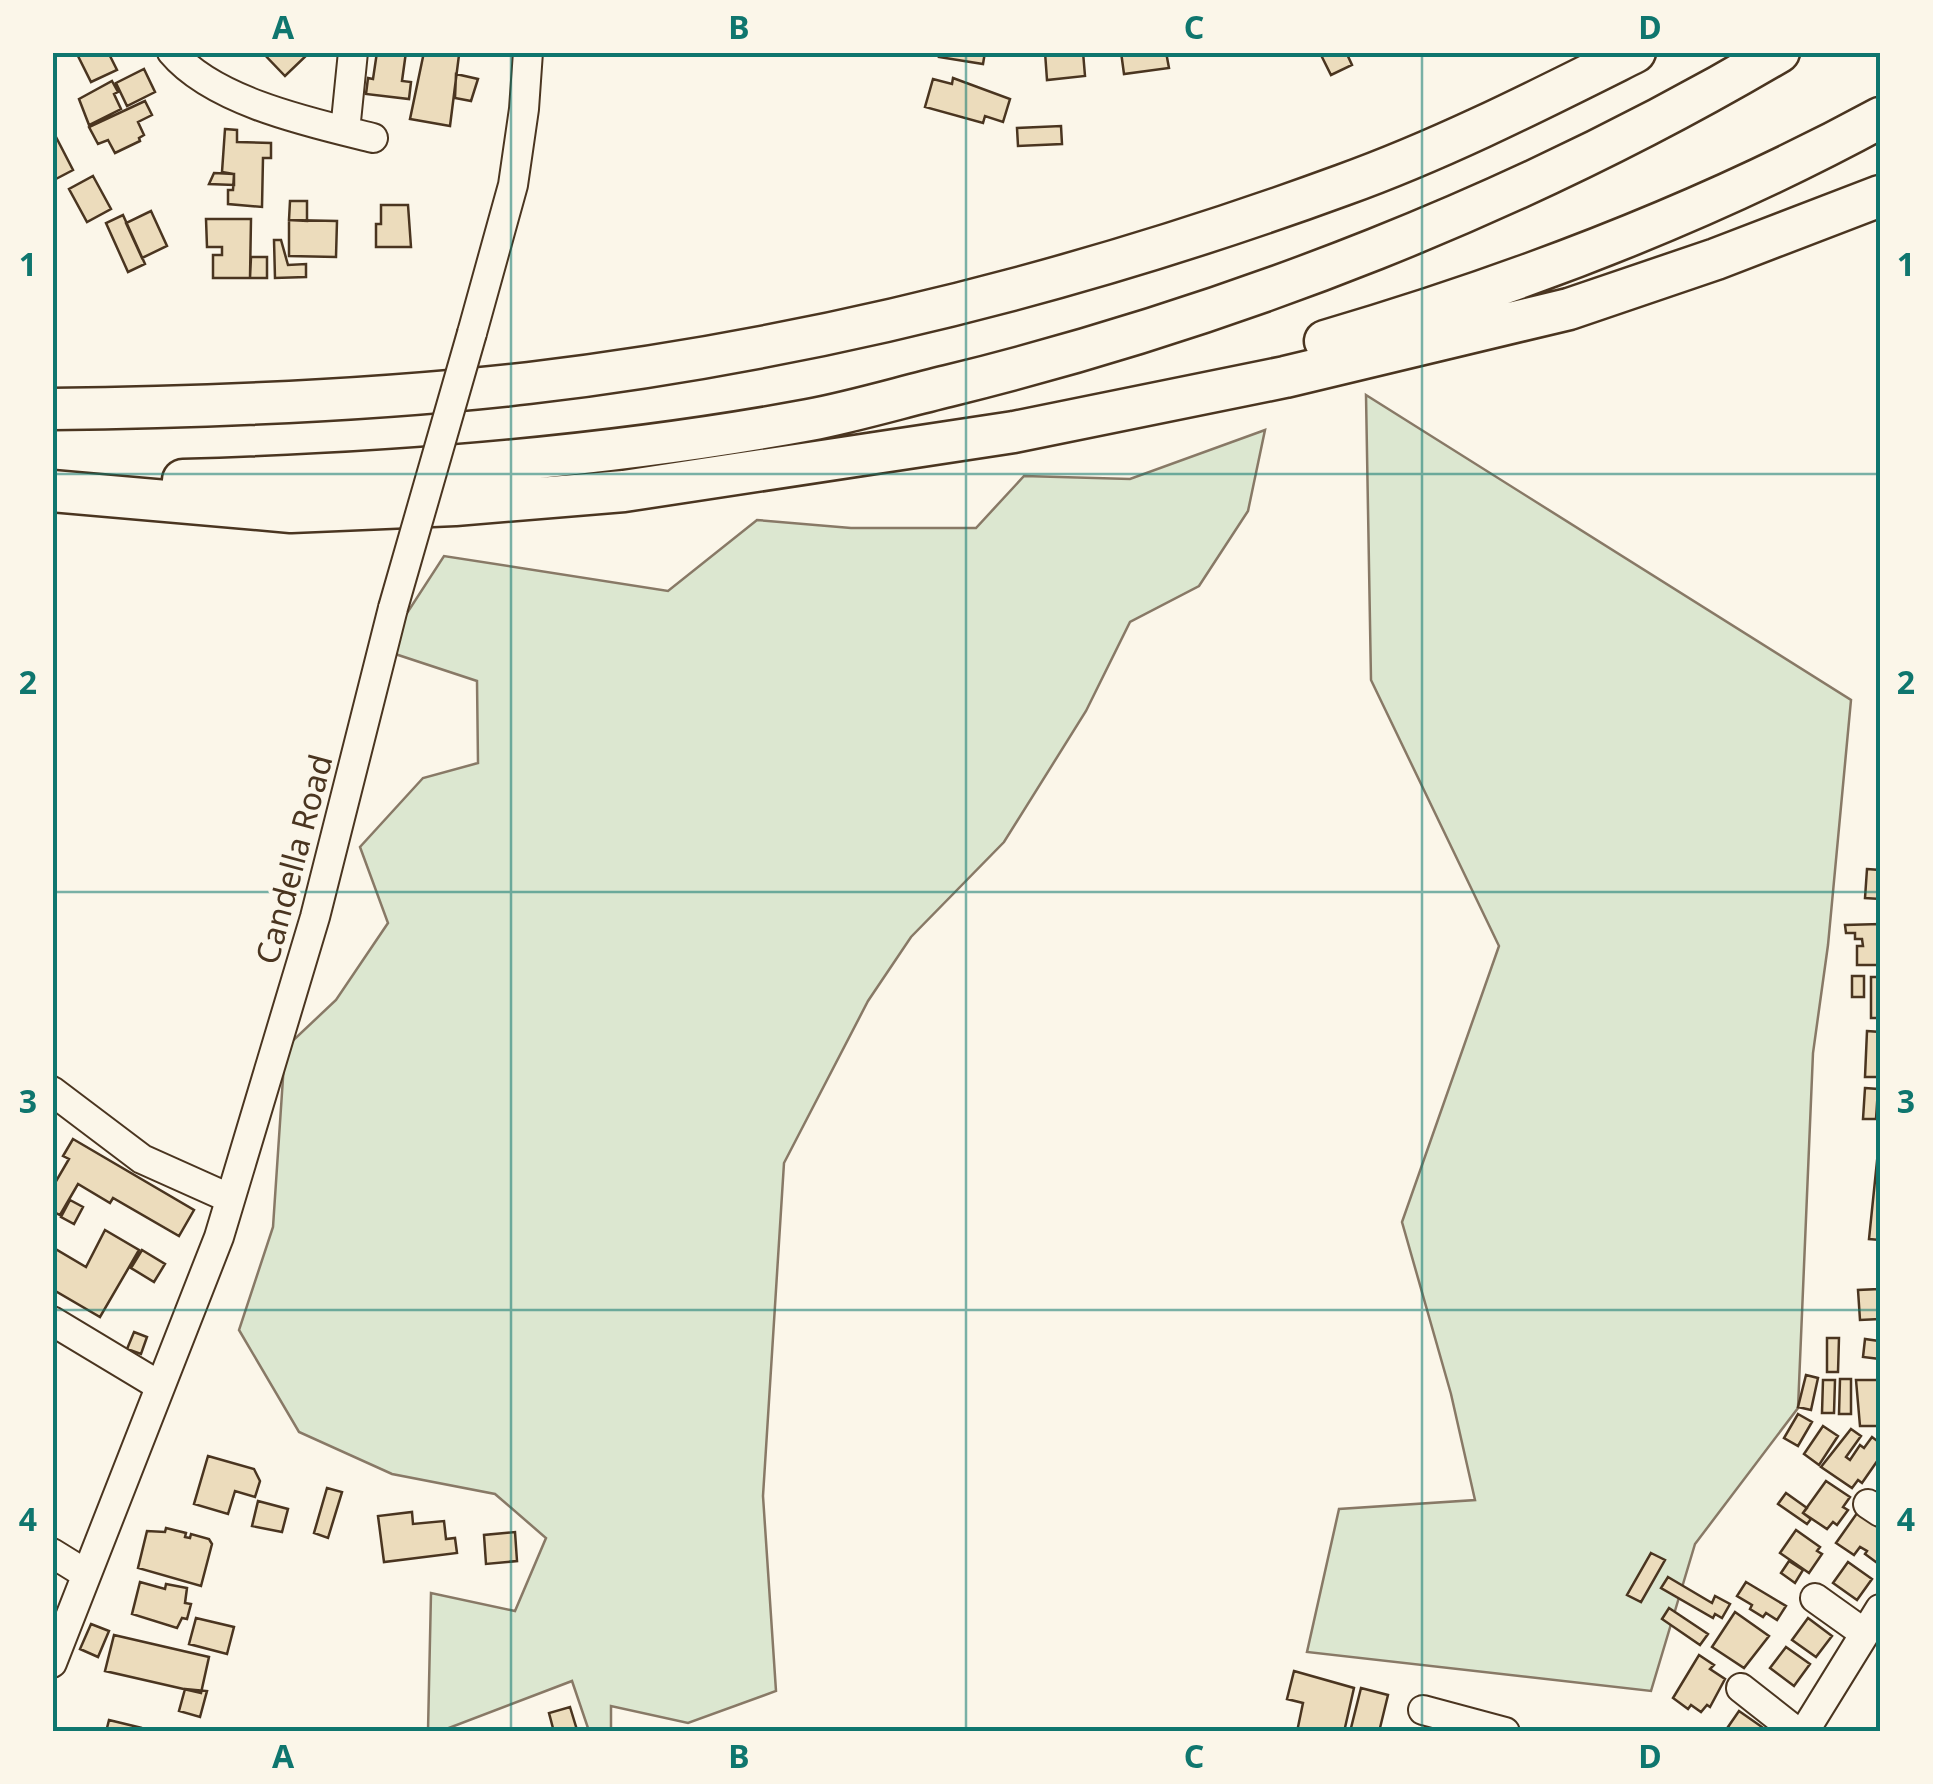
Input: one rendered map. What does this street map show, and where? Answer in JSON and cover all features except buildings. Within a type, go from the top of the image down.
[{"type":"highway","points":[[1265,211],[1347,158],[1479,102],[1576,52]]},
{"type":"highway","points":[[52,409],[338,401],[530,383],[730,353],[943,308],[1118,259],[1345,185],[1486,125],[1635,52]]},
{"type":"highway","points":[[52,488],[338,476],[587,454],[812,420],[1068,356],[1251,296],[1481,205],[1720,87],[1779,52]]},
{"type":"highway","points":[[1014,432],[1370,328],[1527,275],[1697,208],[1880,118]]},
{"type":"highway","points":[[52,488],[291,512],[455,506],[624,491],[1014,432],[1248,385],[1568,309],[1880,196]]},
{"type":"street","points":[[172,52],[221,89],[291,116],[374,138]]},
{"type":"street","points":[[345,131],[353,52]]},
{"type":"street","name":"Candella Road","points":[[52,1663],[218,1237],[254,1128],[315,917],[393,608],[513,185],[528,52]]},
{"type":"street","points":[[52,1092],[142,1158],[229,1198]]},
{"type":"street","points":[[52,1321],[160,1386]]},
{"type":"street","points":[[52,1553],[86,1574]]},
{"type":"street","points":[[1815,1598],[1864,1633]]},
{"type":"street","points":[[1741,1688],[1801,1732],[1880,1609]]},
{"type":"street","points":[[1423,1710],[1505,1732]]},
{"type":"green space","points":[[1366,395],[1851,700],[1828,945],[1813,1053],[1798,1408],[1695,1544],[1651,1691],[1307,1652],[1339,1509],[1475,1500],[1451,1394],[1402,1222],[1499,946],[1371,680]]},
{"type":"green space","points":[[1265,430],[1248,511],[1199,586],[1130,622],[1086,711],[1004,842],[911,937],[868,1001],[784,1163],[763,1496],[776,1691],[688,1723],[611,1706],[611,1731],[589,1731],[572,1681],[441,1731],[428,1731],[431,1593],[515,1611],[546,1538],[495,1494],[392,1474],[299,1432],[239,1330],[273,1227],[285,1048],[336,1000],[388,923],[360,847],[423,778],[478,763],[477,681],[383,650],[444,556],[668,591],[757,520],[851,528],[976,528],[1024,476],[1130,479]]}]
